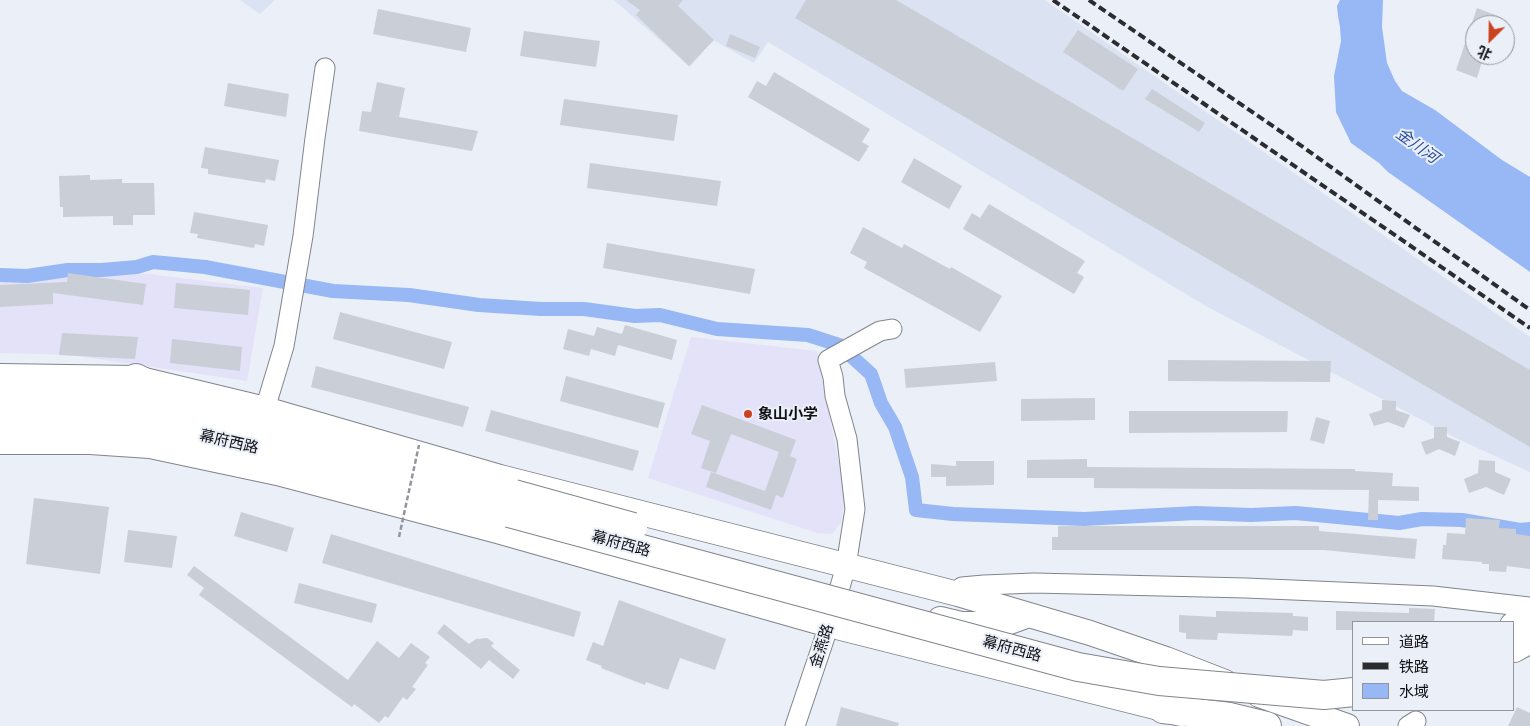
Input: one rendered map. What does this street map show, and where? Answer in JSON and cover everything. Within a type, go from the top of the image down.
[{"type":"highway","points":[[136,378],[198,410]]},
{"type":"highway","name":"幕府西路","points":[[0,400],[156,401],[245,421],[948,616],[1082,649],[1164,663],[1325,676],[1352,675]]},
{"type":"highway","name":"幕府西路","points":[[0,420],[82,422],[160,427],[222,439],[361,476],[506,494],[1078,667],[1159,681],[1324,695],[1352,692]]},
{"type":"highway","points":[[90,442],[160,427]]},
{"type":"highway","points":[[361,476],[424,512]]},
{"type":"highway","points":[[1515,625],[1530,614]]},
{"type":"highway","points":[[1515,647],[1530,639]]},
{"type":"highway","points":[[1163,708],[1230,717],[1267,726]]},
{"type":"main road","name":"幕府西路","points":[[0,376],[136,378],[265,409],[506,494],[761,544],[958,594],[1090,633],[1347,726]]},
{"type":"main road","name":"幕府西路","points":[[0,442],[90,442],[159,448],[277,473],[497,531],[829,625],[1163,708],[1218,726]]},
{"type":"main road","points":[[750,603],[769,586],[773,574],[770,558],[761,544]]},
{"type":"main road","points":[[839,592],[961,624],[1004,624],[1029,616]]},
{"type":"main road","points":[[908,645],[900,632],[903,620],[916,612]]},
{"type":"street","points":[[265,409],[284,346],[299,257],[314,138],[326,68]]},
{"type":"street","name":"金燕路","points":[[795,726],[839,592],[846,566],[855,509],[846,439],[828,360],[880,330],[892,329]]},
{"type":"street","points":[[958,594],[962,587],[1034,583],[1246,588],[1434,596],[1530,607]]},
{"type":"path","points":[[399,537],[419,445]]},
{"type":"shaded area","points":[[240,0],[275,0],[260,14]]},
{"type":"shaded area","points":[[614,0],[1045,0],[1530,337],[1530,472],[1460,440],[1204,305],[768,42],[754,63],[713,40],[690,67]]},
{"type":"shaded area","points":[[149,274],[263,288],[247,381],[71,355],[0,353],[0,281]]},
{"type":"shaded area","name":"象山小学","points":[[691,337],[817,351],[845,495],[841,522],[832,534],[817,533],[648,478]]},
{"type":"water","name":"金川河","points":[[1340,0],[1383,0],[1382,27],[1387,63],[1402,91],[1435,110],[1502,160],[1530,177],[1530,272],[1388,172],[1379,163],[1351,143],[1336,112],[1334,76],[1341,41],[1337,6]]},
{"type":"building","points":[[626,0],[683,0],[678,6],[714,40],[689,66],[636,15],[640,10]]},
{"type":"building","points":[[806,0],[896,0],[1530,370],[1530,447],[795,18]]},
{"type":"building","points":[[1477,8],[1495,15],[1475,15]]},
{"type":"building","points":[[378,9],[471,28],[466,52],[373,34]]},
{"type":"building","points":[[1078,30],[1138,69],[1123,91],[1063,52]]},
{"type":"building","points":[[524,31],[600,41],[596,67],[520,56]]},
{"type":"building","points":[[730,34],[760,47],[755,58],[726,46]]},
{"type":"building","points":[[1465,43],[1465,65],[1481,65],[1477,78],[1456,70]]},
{"type":"building","points":[[774,72],[870,129],[862,142],[869,146],[859,162],[748,97],[757,81],[766,86]]},
{"type":"building","points":[[377,82],[405,88],[399,117],[478,131],[472,151],[359,131],[362,111],[371,112]]},
{"type":"building","points":[[228,83],[289,94],[286,117],[224,106]]},
{"type":"building","points":[[1152,89],[1205,123],[1199,132],[1145,99]]},
{"type":"building","points":[[564,99],[678,115],[674,141],[560,125]]},
{"type":"building","points":[[205,147],[279,160],[275,181],[266,179],[265,183],[208,174],[208,169],[201,168]]},
{"type":"building","points":[[914,158],[962,186],[949,209],[901,182]]},
{"type":"building","points":[[590,163],[721,181],[717,206],[587,188]]},
{"type":"building","points":[[90,175],[90,180],[122,179],[122,183],[154,183],[155,215],[133,215],[133,225],[113,225],[113,216],[63,217],[63,207],[60,207],[59,176]]},
{"type":"building","points":[[989,204],[1085,261],[1077,273],[1084,277],[1074,294],[963,229],[972,213],[980,218]]},
{"type":"building","points":[[194,212],[268,225],[264,246],[255,244],[254,248],[197,238],[198,234],[190,233]]},
{"type":"building","points":[[863,227],[902,248],[904,244],[950,269],[951,267],[1002,296],[980,332],[864,268],[867,262],[850,253]]},
{"type":"building","points":[[607,243],[755,269],[750,294],[603,268]]},
{"type":"building","points":[[68,273],[146,284],[143,305],[53,293],[53,304],[0,307],[0,285],[67,282]]},
{"type":"building","points":[[176,283],[250,290],[248,315],[174,308]]},
{"type":"building","points":[[340,312],[452,342],[444,369],[333,339]]},
{"type":"building","points":[[625,325],[677,340],[672,360],[618,345],[615,356],[591,349],[589,356],[563,349],[568,329],[594,336],[597,327],[622,334]]},
{"type":"building","points":[[62,333],[138,337],[135,359],[59,355]]},
{"type":"building","points":[[172,339],[242,347],[240,371],[170,363]]},
{"type":"building","points":[[1168,360],[1331,361],[1330,382],[1168,381]]},
{"type":"building","points":[[995,362],[997,381],[906,388],[904,369]]},
{"type":"building","points":[[316,366],[469,407],[463,427],[311,387]]},
{"type":"building","points":[[566,376],[665,403],[658,428],[560,401]]},
{"type":"building","points":[[1095,398],[1095,420],[1021,421],[1021,399]]},
{"type":"building","points":[[1382,400],[1396,401],[1396,410],[1410,415],[1404,428],[1388,422],[1374,426],[1369,414],[1382,410]]},
{"type":"building","points":[[702,405],[796,440],[790,456],[797,459],[783,498],[776,495],[771,510],[706,487],[711,472],[765,491],[779,452],[731,434],[716,473],[701,468],[710,441],[691,434]]},
{"type":"building","points":[[491,410],[639,451],[633,471],[485,431]]},
{"type":"building","points":[[1129,411],[1288,411],[1287,432],[1129,433]]},
{"type":"building","points":[[1316,417],[1330,421],[1324,444],[1310,440]]},
{"type":"building","points":[[1434,427],[1447,427],[1447,437],[1460,442],[1455,456],[1439,449],[1426,455],[1421,442],[1434,438]]},
{"type":"building","points":[[1087,459],[1087,467],[1355,469],[1355,471],[1393,473],[1392,486],[1419,487],[1419,501],[1378,500],[1378,520],[1368,520],[1369,490],[1094,488],[1094,478],[1027,478],[1027,460]]},
{"type":"building","points":[[1479,460],[1495,461],[1495,472],[1511,479],[1504,495],[1486,487],[1469,493],[1464,479],[1478,473]]},
{"type":"building","points":[[956,461],[994,461],[994,485],[946,486],[946,477],[931,477],[931,464],[956,466]]},
{"type":"building","points":[[34,498],[109,507],[100,574],[26,564]]},
{"type":"building","points":[[241,512],[294,528],[287,552],[234,536]]},
{"type":"building","points":[[1466,518],[1500,520],[1499,528],[1516,529],[1516,534],[1530,536],[1530,569],[1507,566],[1506,572],[1489,571],[1489,564],[1482,564],[1482,562],[1442,559],[1443,545],[1446,545],[1447,533],[1465,534]]},
{"type":"building","points":[[1058,526],[1319,526],[1319,531],[1417,539],[1415,559],[1324,550],[1052,550],[1052,537],[1058,537]]},
{"type":"building","points":[[128,530],[177,536],[172,568],[124,562]]},
{"type":"building","points":[[331,534],[581,612],[574,637],[322,563]]},
{"type":"building","points":[[194,566],[348,680],[377,641],[399,658],[411,643],[430,657],[425,663],[428,665],[412,687],[416,689],[407,700],[403,697],[388,718],[385,716],[379,723],[354,704],[352,707],[199,595],[204,588],[187,575]]},
{"type":"building","points":[[299,583],[377,604],[372,623],[294,603]]},
{"type":"building","points":[[619,600],[726,639],[715,670],[680,658],[668,690],[646,682],[645,685],[601,668],[602,666],[586,660],[593,642],[603,646]]},
{"type":"building","points":[[1409,608],[1435,609],[1434,621],[1352,621],[1352,630],[1336,630],[1336,611],[1409,613]]},
{"type":"building","points":[[1216,611],[1293,613],[1293,616],[1308,617],[1308,631],[1293,630],[1292,636],[1218,633],[1217,640],[1186,639],[1186,633],[1179,632],[1179,615],[1216,617]]},
{"type":"building","points":[[444,624],[469,644],[476,639],[487,638],[494,643],[491,646],[520,670],[513,679],[489,660],[481,669],[437,633]]},
{"type":"building","points":[[841,707],[899,723],[898,726],[836,726]]},
{"type":"building","points":[[1517,707],[1530,713],[1530,726],[1508,726]]},
{"type":"waterway","points":[[0,275],[27,276],[68,270],[102,270],[137,267],[153,262],[205,267],[333,291],[409,295],[479,305],[541,309],[584,309],[635,316],[660,315],[717,329],[808,335],[839,345],[871,374],[881,403],[895,427],[912,477],[916,510],[953,514],[1084,519],[1196,513],[1251,515],[1296,513],[1399,523],[1422,519],[1462,520],[1520,530],[1530,529]]},
{"type":"railway","points":[[1053,0],[1530,328]]},
{"type":"railway","points":[[1089,0],[1296,142],[1530,310]]},
{"type":"place","name":"象山小学","points":[[748,414]]}]
